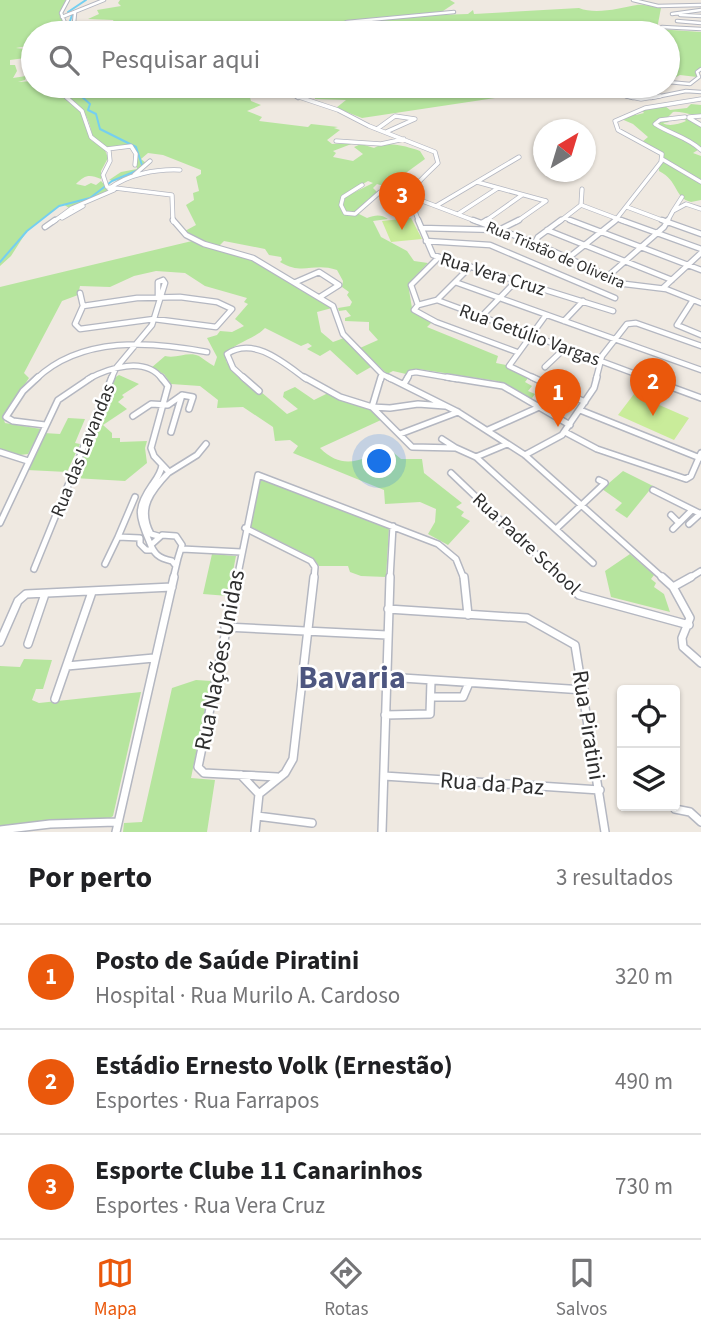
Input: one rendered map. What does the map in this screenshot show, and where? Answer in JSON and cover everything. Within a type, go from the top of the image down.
[{"type":"street","points":[[62,21],[61,12],[68,0]]},
{"type":"street","points":[[62,17],[104,0]]},
{"type":"street","points":[[633,0],[666,8],[701,5]]},
{"type":"street","points":[[679,14],[701,10]]},
{"type":"street","points":[[359,21],[454,12]]},
{"type":"street","points":[[74,21],[75,13]]},
{"type":"street","points":[[673,14],[701,16]]},
{"type":"street","points":[[384,19],[388,21]]},
{"type":"street","points":[[680,21],[701,23]]},
{"type":"street","points":[[680,28],[701,29]]},
{"type":"street","points":[[680,83],[690,84],[699,77],[697,72],[701,69]]},
{"type":"street","points":[[680,92],[687,89],[701,92]]},
{"type":"street","points":[[70,98],[82,109],[91,137],[107,149],[110,157],[103,173],[108,187]]},
{"type":"street","points":[[298,98],[338,110],[377,129],[429,148],[439,161],[413,188],[412,197]]},
{"type":"street","points":[[701,99],[647,107],[623,115],[614,122],[616,128],[625,135],[658,150],[662,159],[686,174],[701,179]]},
{"type":"street","points":[[377,129],[395,116],[415,119],[386,132]]},
{"type":"street","points":[[701,116],[655,123],[667,132],[691,140],[701,150]]},
{"type":"street","points":[[688,117],[701,125]]},
{"type":"street","points":[[336,141],[370,141],[388,145],[404,139]]},
{"type":"street","points":[[107,149],[131,146],[136,154],[135,165]]},
{"type":"street","points":[[436,206],[519,157]]},
{"type":"street","points":[[572,256],[618,218],[662,159]]},
{"type":"street","points":[[131,177],[150,161]]},
{"type":"street","points":[[62,218],[115,183],[131,177],[180,170]]},
{"type":"street","points":[[421,228],[499,230],[546,201],[477,182]]},
{"type":"street","name":"Rua Tristão de Oliveira","points":[[362,185],[343,197],[341,205],[345,213],[355,214],[381,192],[412,197],[535,243],[607,277],[634,286],[663,288],[701,303]]},
{"type":"street","points":[[108,187],[168,193],[173,197],[173,221],[186,235],[199,243],[253,258],[320,297],[336,310],[341,329],[349,341],[382,374],[458,412],[525,455],[673,587],[689,613],[688,625],[682,638],[683,647],[701,663]]},
{"type":"street","points":[[458,214],[498,188]]},
{"type":"street","points":[[535,243],[535,239],[581,205],[582,188]]},
{"type":"street","points":[[482,223],[523,195]]},
{"type":"street","name":"Rua Vera Cruz","points":[[412,197],[412,210],[431,253],[612,311]]},
{"type":"street","points":[[607,277],[657,233],[682,197]]},
{"type":"street","points":[[45,228],[72,208],[85,203]]},
{"type":"street","points":[[673,211],[689,204],[701,209]]},
{"type":"street","points":[[581,205],[701,251],[663,288]]},
{"type":"street","points":[[628,207],[701,234]]},
{"type":"street","points":[[565,218],[701,270]]},
{"type":"street","points":[[484,229],[486,244]]},
{"type":"street","points":[[547,230],[672,280]]},
{"type":"street","points":[[426,241],[486,244],[615,298]]},
{"type":"street","points":[[418,305],[411,285],[439,257]]},
{"type":"street","points":[[470,267],[438,300],[418,305],[414,310],[517,352]]},
{"type":"street","points":[[296,282],[318,272],[339,285],[320,297]]},
{"type":"street","points":[[481,317],[516,281]]},
{"type":"street","points":[[455,282],[701,370]]},
{"type":"street","points":[[80,293],[83,306],[75,324],[80,329],[154,319],[216,327],[232,310],[227,306],[205,301],[159,298],[122,299],[83,306]]},
{"type":"street","name":"Rua das Lavandas","points":[[34,569],[112,376],[145,335],[154,319],[159,298]]},
{"type":"street","name":"Rua Getúlio Vargas","points":[[438,300],[701,398]]},
{"type":"street","points":[[693,300],[677,325],[701,335]]},
{"type":"street","points":[[564,321],[583,302]]},
{"type":"street","points":[[546,315],[509,363],[511,367],[585,402]]},
{"type":"street","points":[[525,455],[558,439],[565,432],[594,388],[600,360],[631,323],[701,346]]},
{"type":"street","points":[[45,425],[7,419],[11,407],[28,385],[45,371],[78,354],[107,346],[138,342],[169,344],[207,352]]},
{"type":"street","points":[[259,391],[229,362],[227,358],[230,351],[242,347],[263,352],[326,390],[372,407],[392,408],[418,404],[449,407]]},
{"type":"street","points":[[545,367],[565,348]]},
{"type":"street","points":[[0,523],[53,406],[63,394],[83,380],[103,371],[138,367],[162,377],[168,390],[150,448],[151,453],[166,468]]},
{"type":"street","points":[[103,371],[112,376]]},
{"type":"street","points":[[404,384],[411,373],[416,372],[492,383],[507,387],[537,408],[570,425]]},
{"type":"street","points":[[372,407],[382,374]]},
{"type":"street","points":[[171,432],[182,395]]},
{"type":"street","points":[[133,416],[150,404],[164,406],[182,395],[193,397],[189,409]]},
{"type":"street","points":[[372,407],[416,449],[456,448]]},
{"type":"street","points":[[488,430],[537,408]]},
{"type":"street","points":[[565,432],[603,451],[688,479],[700,457],[580,410]]},
{"type":"street","points":[[400,434],[458,412]]},
{"type":"street","points":[[442,439],[477,457],[593,563]]},
{"type":"street","points":[[176,562],[156,556],[140,524],[139,512],[146,492],[166,468],[183,464],[200,452],[206,443]]},
{"type":"street","points":[[477,457],[507,444]]},
{"type":"street","points":[[0,452],[28,461]]},
{"type":"street","points":[[116,832],[153,658],[176,562],[182,549],[176,536],[158,536],[148,530],[144,508],[166,468]]},
{"type":"street","name":"Rua Padre School","points":[[451,473],[579,595],[688,625]]},
{"type":"street","name":"Rua Nações Unidas","points":[[277,777],[204,773],[198,767],[256,477],[259,475],[393,526]]},
{"type":"street","points":[[556,529],[605,484],[599,480]]},
{"type":"street","points":[[653,490],[701,514],[690,524]]},
{"type":"street","points":[[105,564],[135,497]]},
{"type":"street","points":[[673,529],[692,510]]},
{"type":"street","points":[[671,515],[679,523]]},
{"type":"street","points":[[382,832],[393,526],[436,542],[458,559],[465,574],[468,615]]},
{"type":"street","points":[[245,528],[313,563],[315,567],[293,759],[290,768],[259,794],[254,832]]},
{"type":"street","points":[[118,537],[139,538],[145,550],[152,547],[158,536]]},
{"type":"street","points":[[182,549],[241,552]]},
{"type":"street","points":[[673,587],[701,571]]},
{"type":"street","points":[[0,642],[19,598],[26,594],[172,587]]},
{"type":"street","points":[[55,699],[92,592]]},
{"type":"street","points":[[28,644],[45,594]]},
{"type":"street","name":"Rua Piratini","points":[[388,609],[535,620],[572,642],[577,648],[605,832]]},
{"type":"street","points":[[225,626],[387,635]]},
{"type":"street","points":[[68,666],[153,658]]},
{"type":"street","points":[[387,677],[584,690]]},
{"type":"street","points":[[385,715],[428,715],[432,711],[431,681]]},
{"type":"street","points":[[432,697],[463,697],[469,683]]},
{"type":"street","points":[[241,775],[259,794]]},
{"type":"street","name":"Rua da Paz","points":[[384,776],[600,790]]},
{"type":"street","points":[[680,810],[690,812],[701,822]]},
{"type":"street","points":[[257,816],[312,823]]},
{"type":"street","points":[[0,830],[61,823],[116,822]]},
{"type":"green space","points":[[0,0],[66,0],[60,12],[63,21],[21,21],[21,47],[16,48],[21,49],[21,59],[10,60],[10,65],[15,65],[17,71],[13,78],[21,77],[21,81],[18,82],[21,82],[21,98],[68,98],[81,110],[91,140],[105,150],[108,158],[101,171],[101,179],[87,176],[76,184],[96,185],[101,181],[109,190],[69,208],[63,204],[59,206],[27,231],[11,256],[0,266]]},
{"type":"green space","points":[[120,0],[450,0],[455,3],[437,15],[468,14],[473,10],[474,14],[579,8],[600,11],[637,5],[661,8],[659,21],[88,19],[99,14],[97,10],[121,6],[118,3]]},
{"type":"green space","points":[[680,31],[701,32],[701,68],[695,71],[697,77],[680,75]]},
{"type":"green space","points":[[70,98],[250,98],[261,105],[247,111],[262,117],[259,121],[308,127],[311,124],[338,127],[334,128],[340,130],[327,140],[332,144],[354,143],[333,151],[336,153],[333,157],[353,161],[363,154],[354,147],[361,144],[374,148],[397,145],[420,151],[425,159],[392,183],[396,185],[393,189],[377,184],[373,188],[377,192],[353,214],[346,212],[343,206],[345,197],[373,183],[368,181],[342,196],[341,209],[349,215],[359,214],[367,218],[380,216],[388,219],[373,221],[381,237],[407,251],[414,261],[428,263],[408,284],[412,308],[433,321],[427,327],[498,356],[496,363],[529,377],[525,382],[532,386],[528,391],[535,394],[530,401],[510,386],[497,381],[418,369],[410,370],[406,374],[393,371],[387,374],[360,348],[378,340],[369,330],[369,322],[345,321],[345,318],[351,316],[346,310],[339,311],[338,308],[350,306],[352,302],[347,295],[349,292],[342,287],[343,281],[337,270],[288,266],[280,262],[281,257],[269,255],[265,249],[224,241],[219,246],[205,243],[185,231],[196,225],[186,205],[194,200],[193,193],[199,191],[196,177],[201,174],[201,170],[163,155],[148,153],[141,159],[146,163],[134,173],[120,180],[109,180],[121,172],[137,169],[132,146],[107,148],[93,138],[86,115]]},
{"type":"green space","points":[[494,98],[362,118],[336,108],[346,100],[315,99]]},
{"type":"green space","points":[[691,104],[701,105],[701,116],[673,112],[666,119],[669,122],[663,123],[677,124],[686,121],[683,118],[685,117],[701,124],[701,148],[693,153],[701,156],[701,200],[691,202],[682,197],[670,179],[659,171],[660,152],[642,142],[648,137],[633,124],[619,118],[629,113],[644,113],[641,109],[665,106],[670,110],[687,108]]},
{"type":"green space","points":[[411,218],[422,239],[391,242],[382,221]]},
{"type":"green space","points":[[192,241],[254,261],[332,308],[317,312],[321,332],[333,342],[344,338],[371,367],[357,375],[330,350],[320,356],[307,349],[312,346],[308,343],[301,346],[265,328],[232,348],[225,357],[227,363],[287,414],[298,409],[283,397],[284,392],[295,387],[314,400],[328,393],[357,403],[376,414],[381,420],[320,448],[328,455],[345,461],[361,459],[388,448],[401,459],[422,459],[424,473],[462,503],[456,507],[464,512],[461,516],[470,521],[448,545],[428,534],[435,522],[436,509],[420,502],[385,504],[384,490],[293,453],[298,446],[290,440],[275,441],[273,427],[243,407],[217,408],[218,400],[200,386],[171,384],[164,374],[151,368],[165,356],[191,354],[214,366],[217,357],[207,338],[220,331],[232,332],[244,326],[235,319],[248,304],[244,302],[247,298],[205,286],[185,273],[156,271],[134,276],[110,287],[80,286],[78,295],[62,301],[24,373],[29,378],[3,417],[5,423],[41,429],[28,454],[20,455],[0,450],[0,287]]},
{"type":"green space","points":[[119,375],[139,384],[122,395],[124,397],[118,402],[127,409],[103,425],[112,433],[112,438],[120,438],[120,442],[147,441],[147,463],[125,481],[74,478],[114,378]]},
{"type":"green space","points":[[634,394],[689,418],[674,440],[618,415]]},
{"type":"green space","points":[[68,418],[85,419],[75,443],[80,444],[67,472],[27,470],[44,433],[60,434]]},
{"type":"green space","points":[[623,471],[653,486],[627,518],[615,510],[622,503],[602,489]]},
{"type":"green space","points":[[259,477],[389,528],[386,577],[361,576],[350,572],[348,566],[319,566],[313,558],[251,527],[249,525]]},
{"type":"green space","points":[[212,554],[236,556],[228,596],[203,594]]},
{"type":"green space","points":[[630,554],[654,575],[651,579],[656,583],[654,587],[664,594],[670,612],[611,597],[605,571]]},
{"type":"green space","points":[[24,659],[52,660],[43,689],[36,689],[32,700],[39,703],[141,692],[113,816],[110,818],[53,820],[0,826],[0,666],[20,667]]},
{"type":"green space","points":[[196,680],[211,681],[191,778],[215,780],[207,832],[123,832],[124,823],[142,822],[172,688]]},
{"type":"waterway","points":[[70,13],[68,12],[86,0]]},
{"type":"waterway","points":[[70,21],[72,15]]},
{"type":"waterway","points":[[83,98],[90,104],[88,110],[96,114],[100,129],[136,147],[142,165]]},
{"type":"waterway","points":[[0,262],[27,231],[59,206],[90,198],[112,181],[136,171]]},
{"type":"place","name":"Esporte Clube 11 Canarinhos","points":[[402,230]]},
{"type":"place","name":"Estádio Ernesto Volk (Ernestão)","points":[[653,416]]},
{"type":"place","name":"Posto de Saúde Piratini","points":[[558,427]]},
{"type":"district","name":"Bavaria","points":[[352,677]]}]
